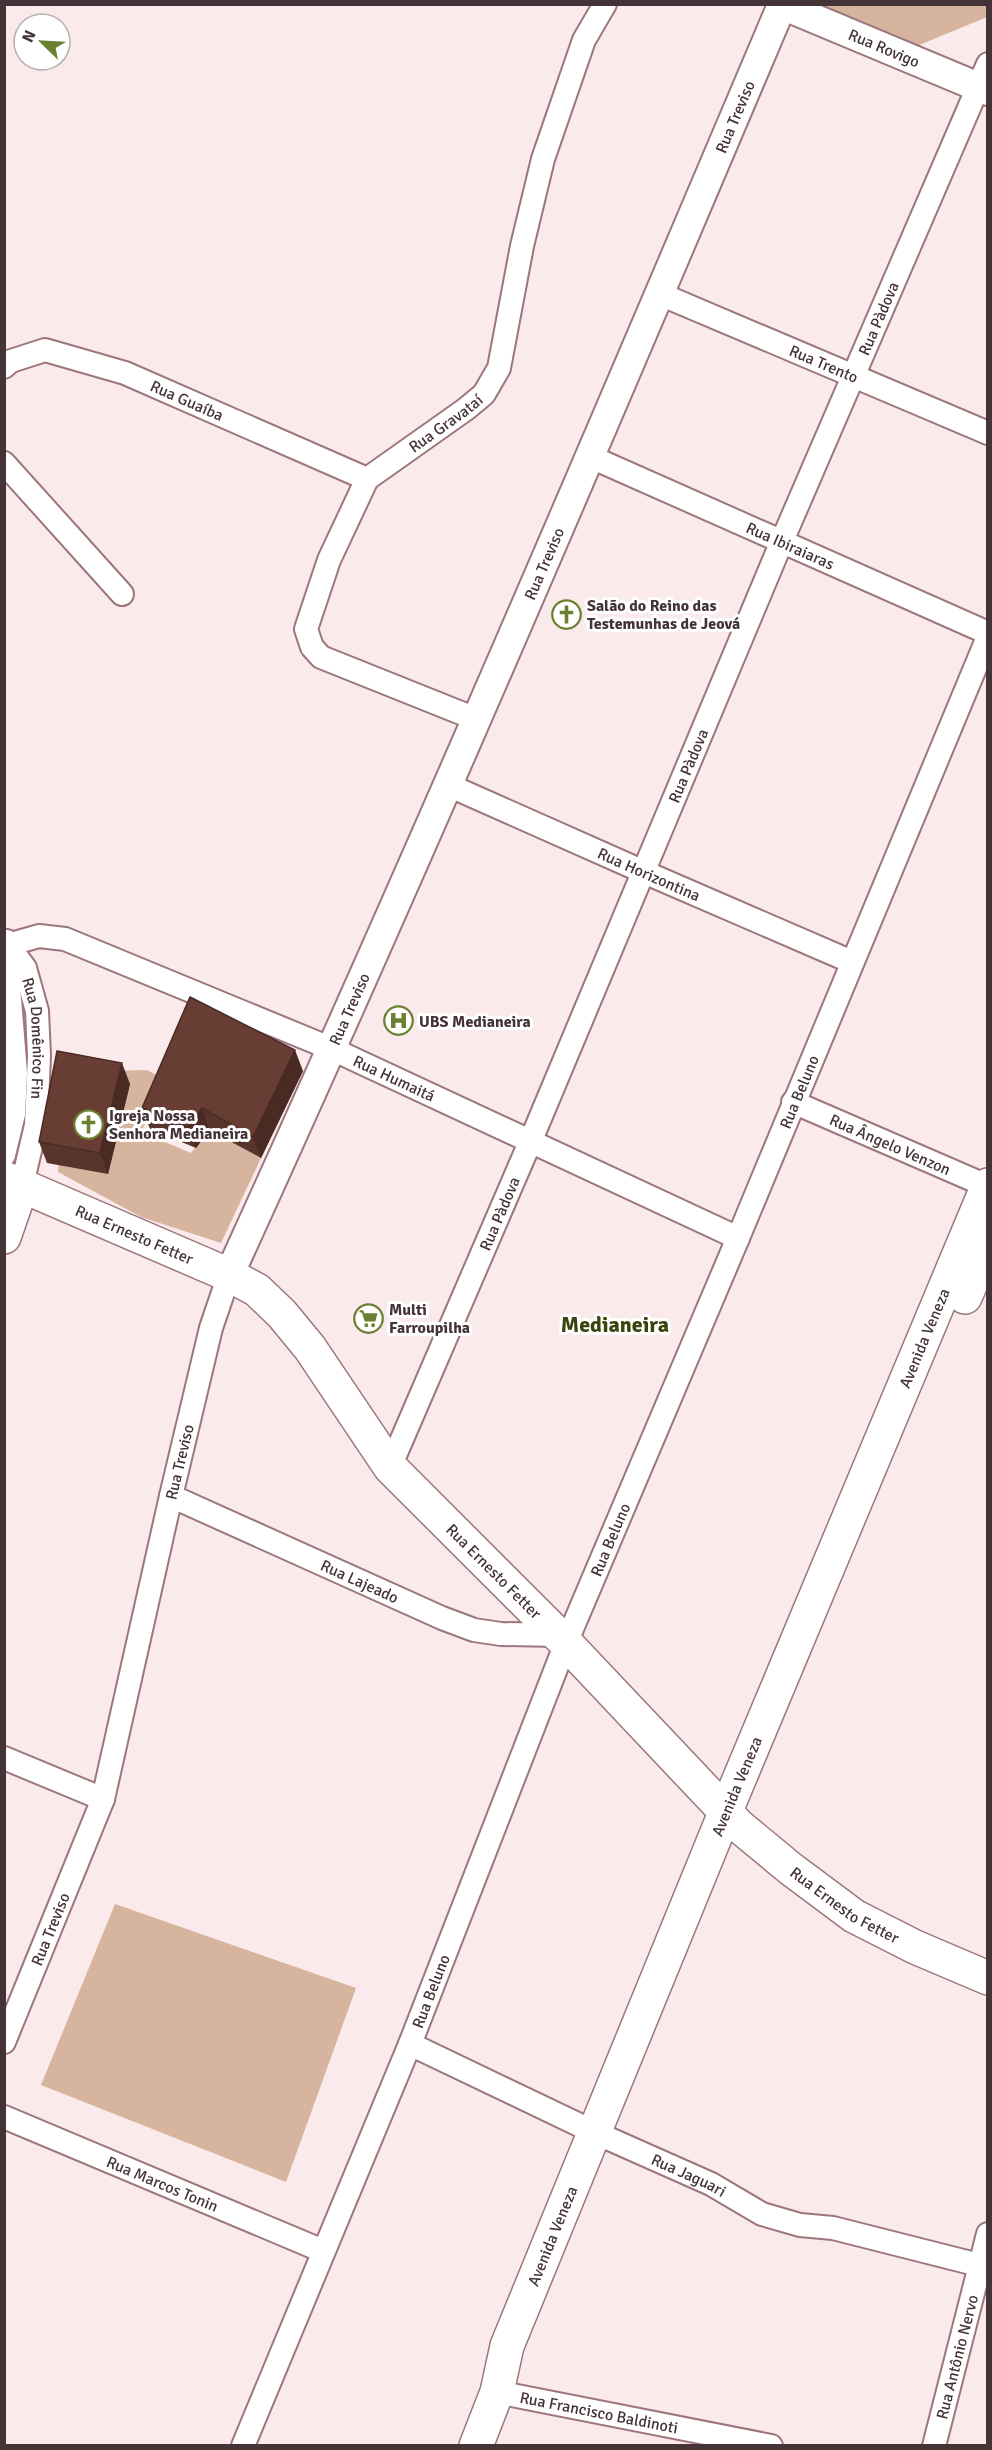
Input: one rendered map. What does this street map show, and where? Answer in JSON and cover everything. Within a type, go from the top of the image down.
[{"type":"main road","name":"Rua Domênico Fin","points":[[4,1237],[13,1182]]},
{"type":"main road","name":"Rua Ernesto Fetter","points":[[13,1182],[229,1275],[257,1290],[282,1314],[310,1348],[390,1467],[562,1639],[732,1819],[791,1869],[854,1916],[915,1947],[987,1978]]},
{"type":"main road","name":"Avenida Veneza","points":[[476,2445],[497,2392],[528,2348],[603,2136],[987,1186]]},
{"type":"main road","name":"Avenida Veneza","points":[[732,1819],[987,1245]]},
{"type":"street","name":"Rua Gravataí","points":[[367,478],[484,394],[499,368],[522,246],[543,159],[584,40],[604,4]]},
{"type":"street","name":"Rua Rovigo","points":[[781,5],[984,81]]},
{"type":"street","name":"Rua Treviso","points":[[4,2042],[103,1799],[211,1328],[229,1275],[332,1049],[591,457],[781,5]]},
{"type":"street","name":"Rua Pàdova","points":[[390,1467],[531,1140],[782,542],[984,81]]},
{"type":"street","name":"Rua Trento","points":[[660,294],[987,433]]},
{"type":"street","name":"Rua Guaíba","points":[[4,367],[11,361],[45,350],[125,373],[367,478]]},
{"type":"street","name":"Rua Ibiraiaras","points":[[591,457],[987,633]]},
{"type":"street","points":[[6,461],[122,594]]},
{"type":"street","points":[[367,478],[329,560],[306,629],[312,647],[321,657],[476,719]]},
{"type":"street","name":"Rua Beluno","points":[[243,2445],[410,2044],[562,1639],[738,1238],[987,637]]},
{"type":"street","name":"Rua Horizontina","points":[[448,784],[852,962]]},
{"type":"street","name":"Rua Humaitá","points":[[6,940],[39,936],[65,939],[332,1049],[738,1238]]},
{"type":"street","name":"Rua Domênico Fin","points":[[4,1155],[14,1114],[16,1073],[6,940]]},
{"type":"street","name":"Rua Domênico Fin","points":[[6,940],[25,968],[37,1011],[39,1056],[36,1125],[13,1182]]},
{"type":"street","name":"Rua Ângelo Venzon","points":[[793,1102],[987,1186]]},
{"type":"street","name":"Rua Lajeado","points":[[171,1496],[452,1622],[474,1630],[562,1639]]},
{"type":"street","points":[[4,1758],[103,1799]]},
{"type":"street","name":"Rua Jaguari","points":[[410,2044],[603,2136],[711,2184],[762,2214],[800,2225],[833,2228],[979,2265]]},
{"type":"street","name":"Rua Marcos Tonin","points":[[4,2117],[323,2251]]},
{"type":"street","name":"Rua Antônio Nervo","points":[[934,2445],[987,2234]]},
{"type":"street","name":"Rua Francisco Baldinoti","points":[[497,2392],[771,2445]]},
{"type":"shaded area","points":[[819,5],[987,5],[987,17],[917,46]]},
{"type":"shaded area","points":[[147,1070],[166,1080],[141,1132],[191,1153],[209,1130],[261,1158],[221,1243],[141,1217],[58,1172],[65,1072]]},
{"type":"shaded area","points":[[115,1904],[356,1988],[286,2182],[41,2085]]},
{"type":"building","points":[[190,997],[295,1050],[253,1137],[202,1108],[188,1127],[142,1108]]},
{"type":"building","name":"Igreja Nossa Senhora Medianeira","points":[[57,1051],[122,1063],[100,1153],[39,1142]]},
{"type":"place","name":"Salão do Reino das Testemunhas de Jeová","points":[[566,614]]},
{"type":"place","name":"UBS Medianeira","points":[[398,1021]]},
{"type":"place","name":"Igreja Nossa Senhora Medianeira","points":[[88,1124]]},
{"type":"place","name":"Multi Farroupilha","points":[[368,1318]]},
{"type":"district","name":"Medianeira","points":[[615,1324]]}]
